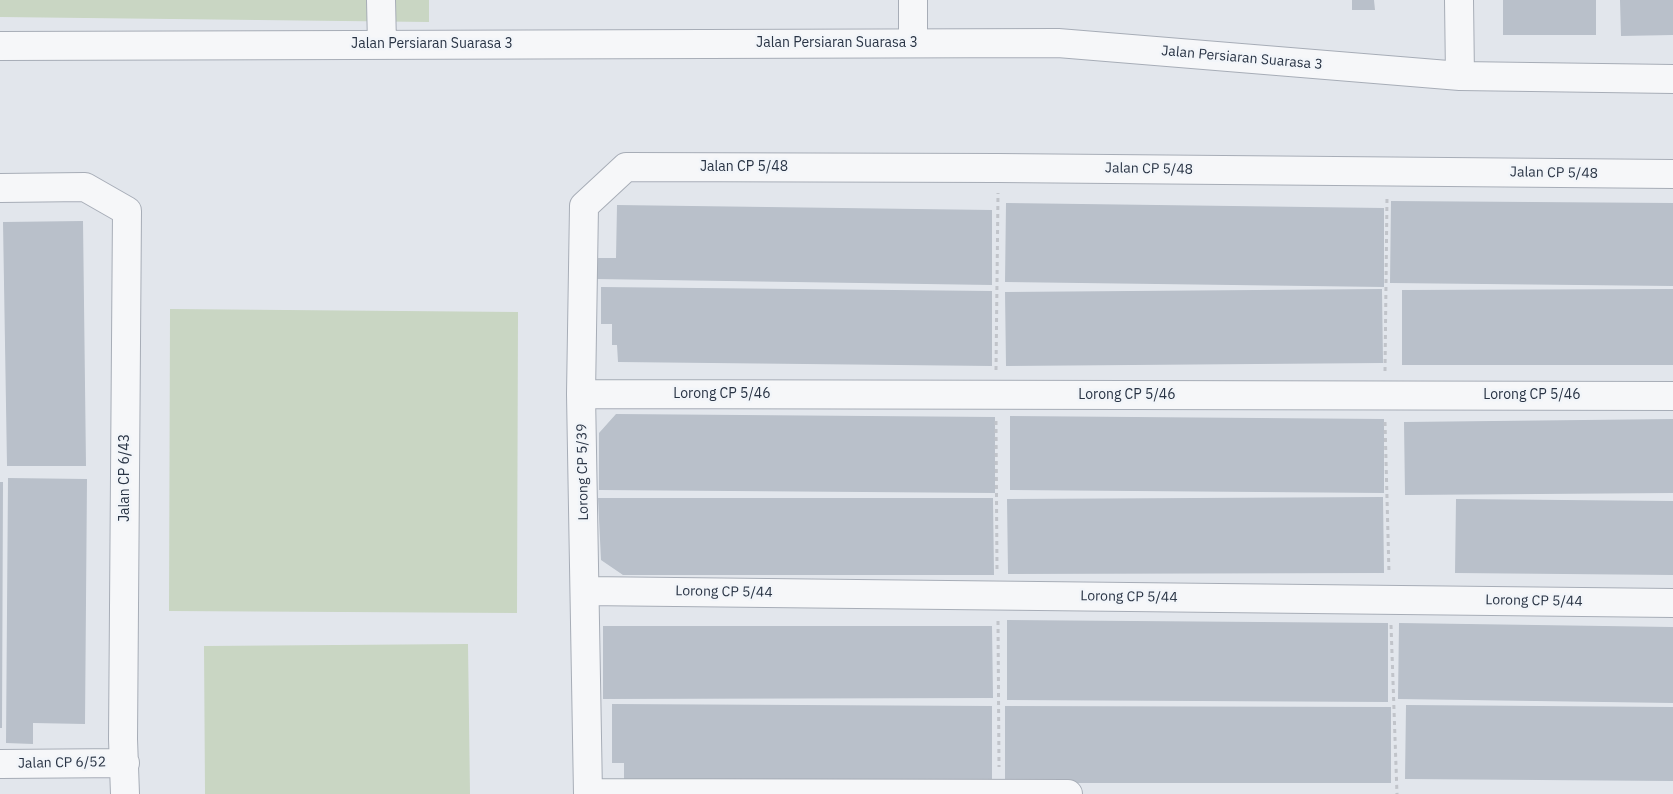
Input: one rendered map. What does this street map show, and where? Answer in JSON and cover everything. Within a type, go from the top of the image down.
[{"type":"street","points":[[381,0],[382,44]]},
{"type":"street","points":[[913,0],[913,42]]},
{"type":"street","points":[[1459,0],[1460,76]]},
{"type":"street","name":"Jalan Persiaran Suarasa 3","points":[[0,46],[1058,43],[1460,76],[1673,79]]},
{"type":"street","name":"Jalan CP 5/48","points":[[626,167],[1673,174]]},
{"type":"street","name":"Lorong CP 5/39","points":[[588,794],[586,591],[581,394],[584,206],[626,167]]},
{"type":"street","name":"Jalan CP 6/43","points":[[0,188],[85,188],[128,211],[123,739],[125,794]]},
{"type":"street","name":"Lorong CP 5/46","points":[[581,394],[1673,396]]},
{"type":"street","name":"Lorong CP 5/44","points":[[586,591],[1673,603]]},
{"type":"street","name":"Jalan CP 6/52","points":[[0,764],[125,762]]},
{"type":"street","points":[[588,794],[1068,794]]},
{"type":"path","points":[[998,168],[996,395],[1000,794]]},
{"type":"path","points":[[1387,172],[1385,395],[1397,794]]},
{"type":"green space","points":[[0,0],[429,0],[429,22],[0,17]]},
{"type":"green space","points":[[170,309],[518,312],[517,613],[169,611]]},
{"type":"green space","points":[[468,644],[470,794],[205,794],[204,646]]},
{"type":"building","points":[[1352,0],[1374,0],[1375,10],[1352,10]]},
{"type":"building","points":[[1503,0],[1596,0],[1596,35],[1503,35]]},
{"type":"building","points":[[1620,0],[1673,0],[1673,35],[1621,36]]},
{"type":"building","points":[[1391,201],[1673,203],[1673,286],[1390,283]]},
{"type":"building","points":[[1006,203],[1384,208],[1384,287],[1005,282]]},
{"type":"building","points":[[617,205],[992,210],[992,285],[595,279],[595,258],[616,258]]},
{"type":"building","points":[[83,221],[86,466],[7,466],[3,222]]},
{"type":"building","points":[[601,287],[992,291],[992,366],[618,362],[617,345],[612,345],[612,324],[601,324]]},
{"type":"building","points":[[1382,289],[1383,363],[1006,366],[1005,292]]},
{"type":"building","points":[[1673,289],[1673,365],[1402,365],[1402,290]]},
{"type":"building","points":[[616,414],[995,417],[995,493],[599,490],[599,433]]},
{"type":"building","points":[[1010,416],[1384,419],[1384,493],[1010,490]]},
{"type":"building","points":[[1673,419],[1673,493],[1405,495],[1404,422]]},
{"type":"building","points":[[8,478],[87,479],[85,724],[33,723],[33,744],[6,743]]},
{"type":"building","points":[[0,482],[3,482],[2,728],[0,728]]},
{"type":"building","points":[[1383,497],[1384,573],[1008,574],[1007,499]]},
{"type":"building","points":[[598,498],[993,498],[994,575],[623,575],[601,560]]},
{"type":"building","points":[[1456,499],[1673,501],[1673,575],[1455,573]]},
{"type":"building","points":[[1007,620],[1388,623],[1388,702],[1007,700]]},
{"type":"building","points":[[1399,623],[1673,627],[1673,703],[1398,699]]},
{"type":"building","points":[[603,626],[992,626],[993,698],[603,699]]},
{"type":"building","points":[[612,704],[992,706],[992,783],[624,781],[624,763],[612,763]]},
{"type":"building","points":[[1406,705],[1673,707],[1673,781],[1405,779]]},
{"type":"building","points":[[1005,706],[1391,707],[1391,783],[1005,783]]}]
